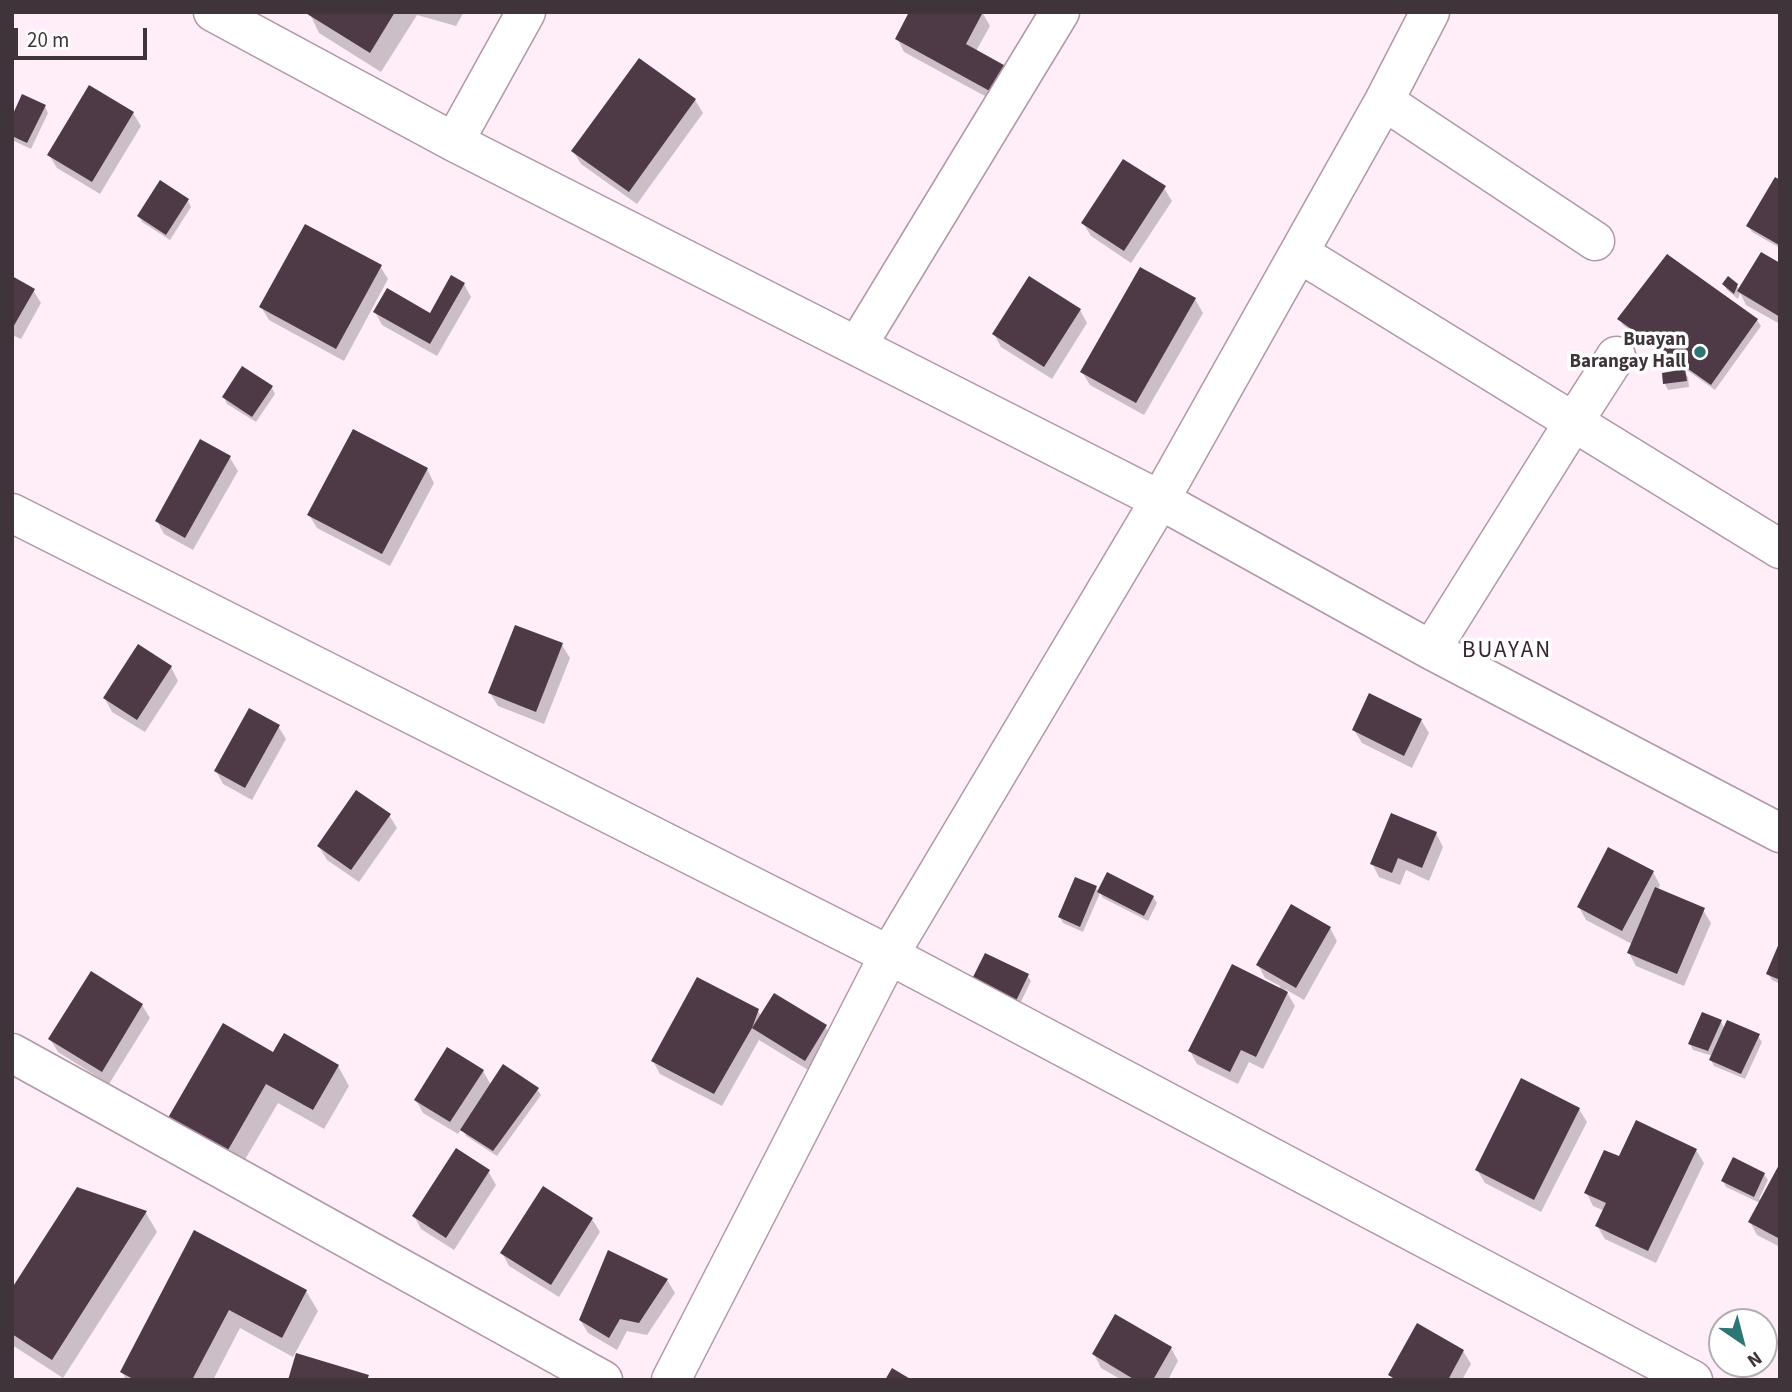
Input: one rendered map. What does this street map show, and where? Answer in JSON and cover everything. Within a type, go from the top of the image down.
[{"type":"street","points":[[213,12],[454,142],[1160,500],[1431,650],[1780,833]]},
{"type":"street","points":[[454,142],[526,12]]},
{"type":"street","points":[[857,345],[1059,12]]},
{"type":"street","points":[[671,1380],[890,955],[1160,500],[1384,101],[1430,12]]},
{"type":"street","points":[[1384,101],[1595,241]]},
{"type":"street","points":[[1299,253],[1780,549]]},
{"type":"street","points":[[1431,650],[1616,356]]},
{"type":"street","points":[[12,513],[890,955],[1693,1380]]},
{"type":"street","points":[[12,1054],[603,1380]]},
{"type":"building","points":[[304,12],[395,12],[370,53]]},
{"type":"building","points":[[909,12],[983,12],[966,44],[1011,69],[997,95],[895,39]]},
{"type":"building","points":[[639,58],[696,99],[629,192],[571,151]]},
{"type":"building","points":[[89,85],[134,112],[92,182],[47,155]]},
{"type":"building","points":[[22,94],[46,105],[27,143],[12,136],[12,116]]},
{"type":"building","points":[[1123,159],[1166,186],[1124,251],[1081,223]]},
{"type":"building","points":[[1775,177],[1780,180],[1779,245],[1746,226]]},
{"type":"building","points":[[160,180],[189,199],[166,235],[137,216]]},
{"type":"building","points":[[305,224],[382,265],[336,349],[259,307]]},
{"type":"building","points":[[1761,252],[1780,263],[1780,317],[1737,291]]},
{"type":"building","name":"Buayan Barangay Hall","points":[[1667,254],[1758,319],[1711,385],[1617,319]]},
{"type":"building","points":[[1140,267],[1196,298],[1136,403],[1080,372]]},
{"type":"building","points":[[451,275],[465,283],[430,344],[373,312],[387,288],[430,313]]},
{"type":"building","points":[[12,276],[35,289],[12,329]]},
{"type":"building","points":[[1029,276],[1081,309],[1044,367],[992,334]]},
{"type":"building","points":[[1728,276],[1738,284],[1734,294],[1722,284]]},
{"type":"building","points":[[242,366],[273,386],[252,417],[222,397]]},
{"type":"building","points":[[1685,369],[1687,381],[1663,384],[1662,373]]},
{"type":"building","points":[[353,429],[428,468],[382,554],[307,515]]},
{"type":"building","points":[[200,439],[231,456],[185,538],[155,521]]},
{"type":"building","points":[[515,625],[563,643],[536,712],[488,693]]},
{"type":"building","points":[[138,644],[172,666],[137,720],[103,698]]},
{"type":"building","points":[[1369,693],[1422,719],[1404,756],[1352,730]]},
{"type":"building","points":[[249,708],[280,725],[245,788],[214,771]]},
{"type":"building","points":[[356,790],[391,814],[351,870],[317,846]]},
{"type":"building","points":[[1391,813],[1437,832],[1422,868],[1398,858],[1392,873],[1370,864]]},
{"type":"building","points":[[1608,847],[1654,871],[1622,931],[1577,907]]},
{"type":"building","points":[[1107,872],[1154,896],[1144,916],[1097,892]]},
{"type":"building","points":[[1075,877],[1097,886],[1080,927],[1058,917]]},
{"type":"building","points":[[1655,887],[1705,908],[1677,974],[1627,953]]},
{"type":"building","points":[[1291,904],[1331,927],[1296,988],[1256,965]]},
{"type":"building","points":[[1780,941],[1780,980],[1766,974]]},
{"type":"building","points":[[985,953],[1029,974],[1014,1005],[970,983]]},
{"type":"building","points":[[1232,964],[1288,992],[1256,1057],[1241,1050],[1230,1072],[1188,1051]]},
{"type":"building","points":[[91,971],[143,1004],[102,1072],[48,1039]]},
{"type":"building","points":[[697,977],[759,1009],[752,1028],[714,1094],[651,1061]]},
{"type":"building","points":[[774,993],[827,1025],[805,1061],[752,1028]]},
{"type":"building","points":[[1702,1012],[1722,1020],[1708,1051],[1688,1044]]},
{"type":"building","points":[[1727,1020],[1760,1034],[1741,1074],[1709,1060]]},
{"type":"building","points":[[223,1023],[273,1052],[284,1033],[339,1065],[313,1110],[266,1084],[224,1157],[165,1123]]},
{"type":"building","points":[[447,1047],[484,1070],[450,1122],[414,1100]]},
{"type":"building","points":[[503,1064],[539,1088],[493,1151],[460,1130]]},
{"type":"building","points":[[1521,1078],[1580,1108],[1534,1200],[1475,1170]]},
{"type":"building","points":[[1636,1120],[1697,1149],[1648,1251],[1595,1226],[1606,1203],[1584,1193],[1604,1150],[1619,1156]]},
{"type":"building","points":[[456,1148],[490,1170],[446,1238],[412,1216]]},
{"type":"building","points":[[1733,1157],[1765,1173],[1754,1197],[1721,1181]]},
{"type":"building","points":[[1780,1163],[1780,1239],[1748,1222]]},
{"type":"building","points":[[543,1186],[593,1218],[551,1285],[500,1253]]},
{"type":"building","points":[[77,1187],[147,1211],[52,1360],[12,1334],[12,1288]]},
{"type":"building","points":[[194,1230],[307,1290],[282,1338],[229,1310],[192,1380],[135,1380],[120,1372]]},
{"type":"building","points":[[608,1250],[668,1279],[639,1323],[620,1319],[609,1338],[579,1320]]},
{"type":"building","points":[[1115,1314],[1172,1347],[1153,1380],[1135,1380],[1092,1354]]},
{"type":"building","points":[[1417,1323],[1464,1350],[1448,1380],[1397,1380],[1388,1375]]},
{"type":"building","points":[[296,1353],[369,1375],[367,1380],[288,1380]]},
{"type":"building","points":[[892,1368],[912,1380],[885,1380]]},
{"type":"place","name":"Buayan Barangay Hall","points":[[1700,352]]},
{"type":"district","name":"BUAYAN","points":[[1507,652]]}]
